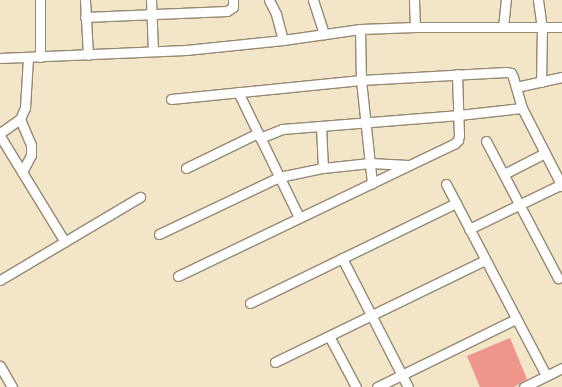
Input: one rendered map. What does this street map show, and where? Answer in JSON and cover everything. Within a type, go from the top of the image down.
[{"type":"street","points":[[40,0],[40,56]]},
{"type":"street","points":[[85,0],[88,55]]},
{"type":"street","points":[[151,0],[153,52]]},
{"type":"street","points":[[85,17],[227,11],[233,7],[233,0]]},
{"type":"street","points":[[269,0],[276,14],[283,40]]},
{"type":"street","points":[[312,0],[324,34]]},
{"type":"street","points":[[414,0],[415,27]]},
{"type":"street","points":[[503,27],[506,0]]},
{"type":"street","points":[[538,0],[542,27],[542,82]]},
{"type":"street","points":[[0,58],[153,52],[283,40],[360,29],[415,27],[562,27]]},
{"type":"street","points":[[360,29],[361,80],[372,183]]},
{"type":"street","points":[[28,57],[25,108],[20,119],[0,134],[65,242]]},
{"type":"street","points":[[171,99],[361,80],[457,74],[511,73],[522,108],[562,185],[469,230]]},
{"type":"street","points":[[178,276],[454,144],[458,140],[459,135],[457,74]]},
{"type":"street","points":[[516,87],[562,79]]},
{"type":"street","points":[[238,92],[299,218]]},
{"type":"street","points":[[186,168],[259,135],[282,129],[459,115],[522,108]]},
{"type":"street","points":[[20,119],[31,145],[31,155],[22,172]]},
{"type":"street","points":[[321,126],[323,168]]},
{"type":"street","points":[[486,141],[558,278]]},
{"type":"street","points":[[504,174],[545,153]]},
{"type":"street","points":[[160,234],[279,177],[323,168],[370,163],[409,165]]},
{"type":"street","points":[[446,184],[546,375]]},
{"type":"street","points":[[0,280],[140,197]]},
{"type":"street","points":[[250,303],[456,204]]},
{"type":"street","points":[[342,258],[408,387]]},
{"type":"street","points":[[275,362],[485,260]]},
{"type":"street","points":[[377,387],[516,319]]},
{"type":"street","points":[[329,336],[356,387]]},
{"type":"street","points":[[0,366],[12,387]]},
{"type":"street","points":[[524,387],[562,368]]},
{"type":"building","points":[[510,338],[527,379],[514,387],[480,387],[467,356]]}]
